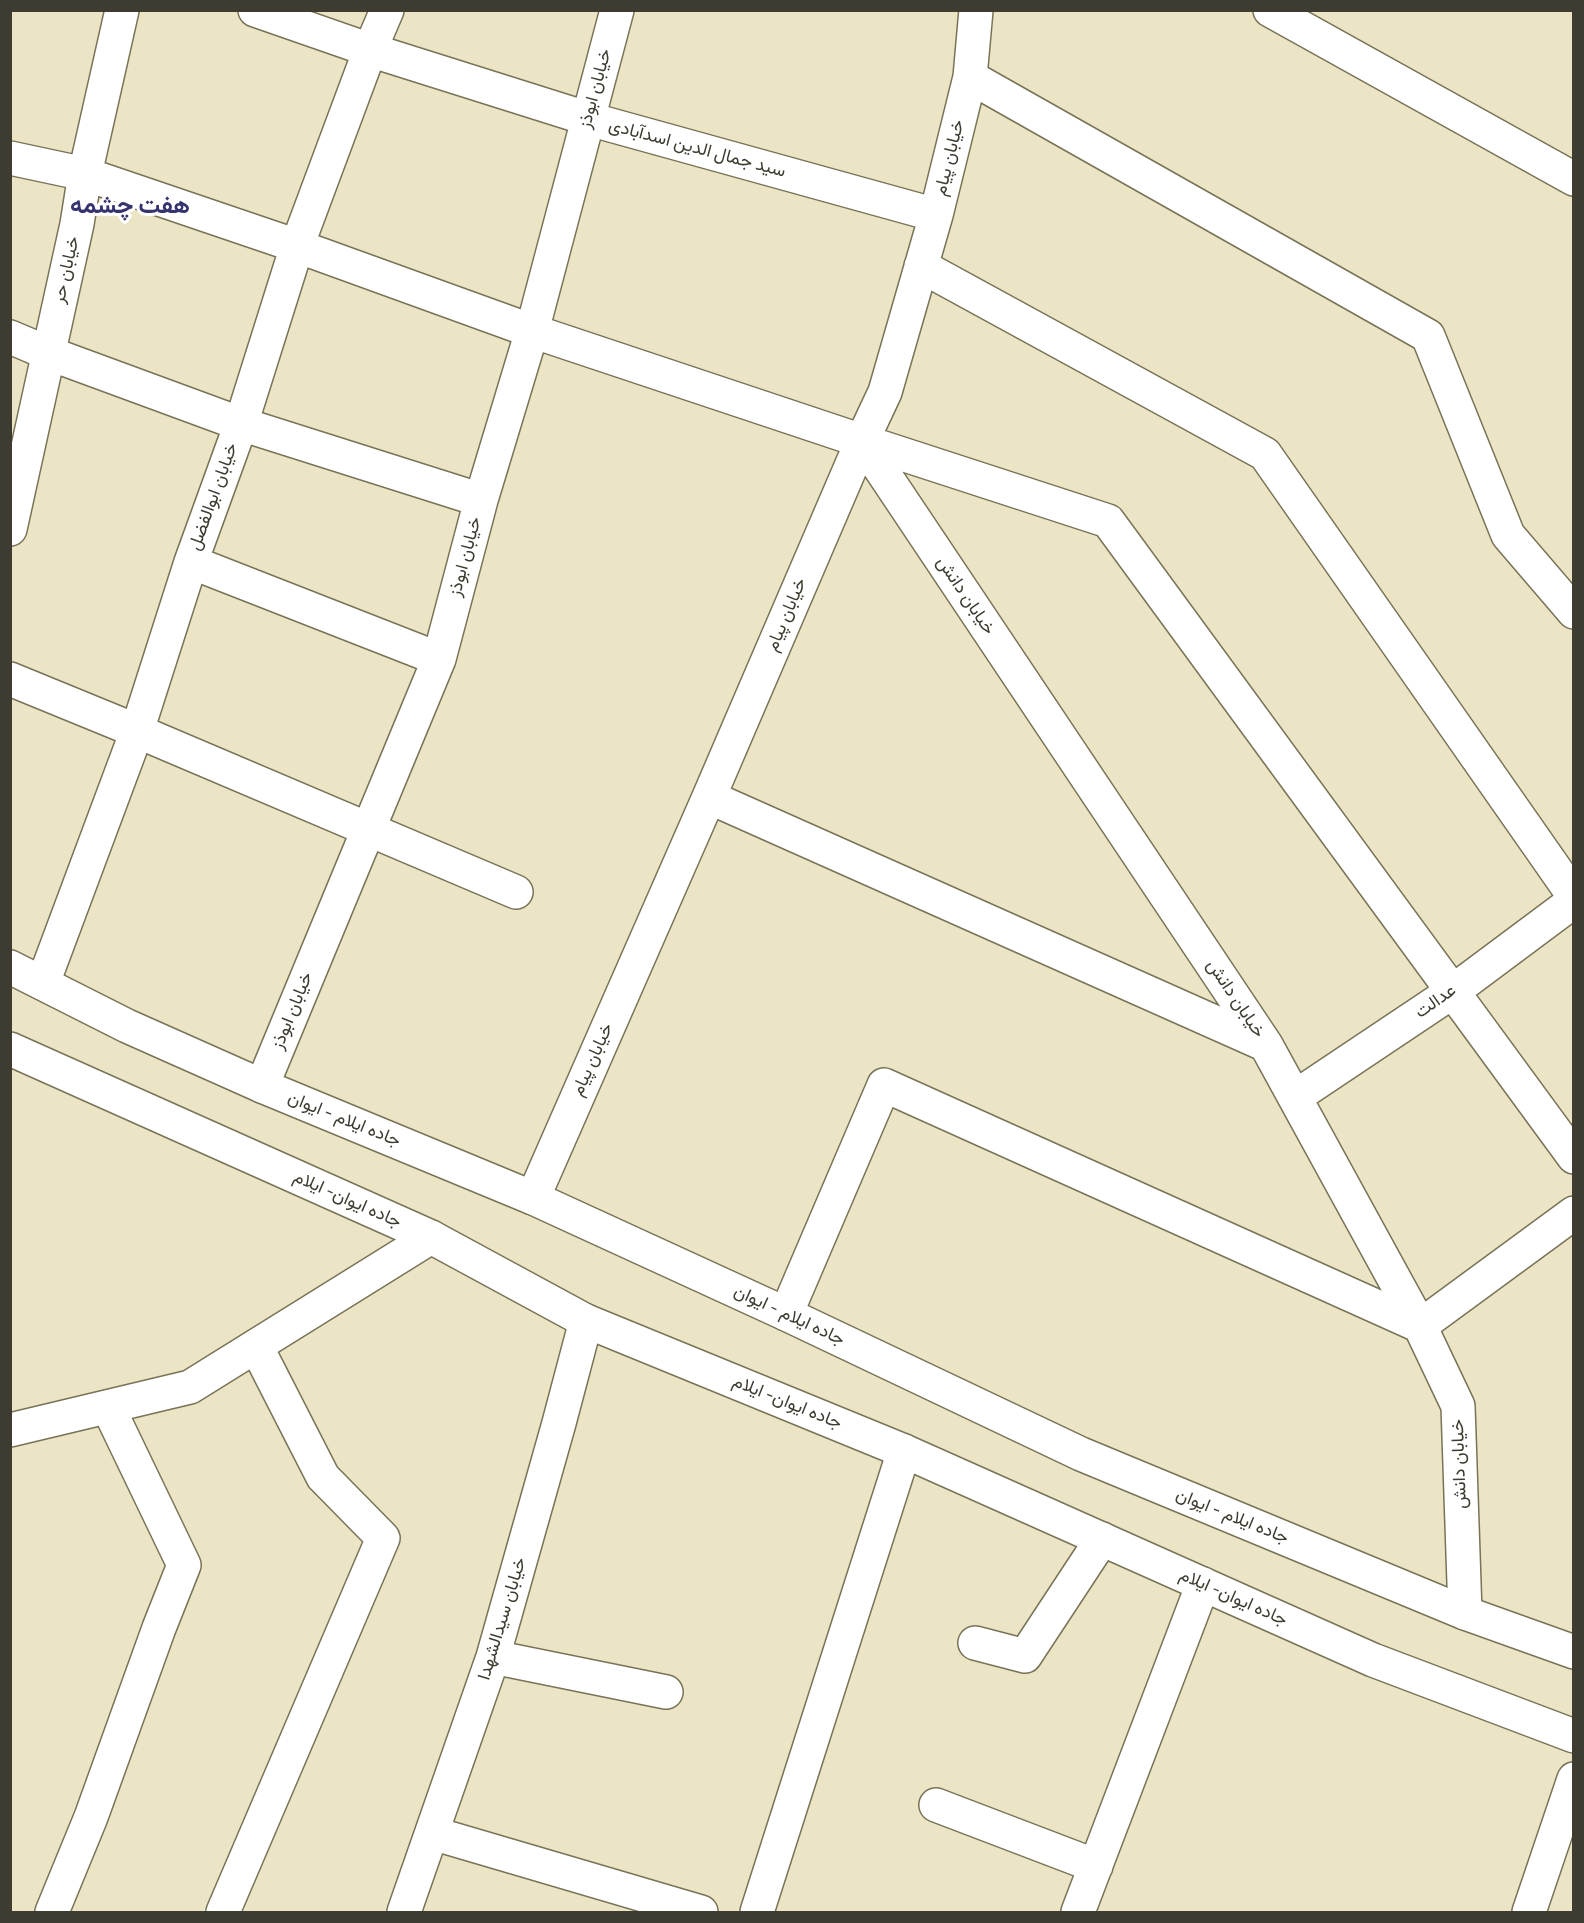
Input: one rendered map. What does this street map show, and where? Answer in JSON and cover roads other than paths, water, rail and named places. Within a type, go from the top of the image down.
[{"type":"main road","name":"خیابان حر","points":[[10,529],[122,10]]},
{"type":"main road","name":"سید جمال الدین اسدآبادی","points":[[255,10],[370,50],[589,119],[936,215]]},
{"type":"main road","name":"خیابان ابوالفضل","points":[[43,983],[137,731],[297,246],[387,10]]},
{"type":"main road","name":"خیابان ابوذز","points":[[262,1086],[439,659],[481,500],[532,331],[617,10]]},
{"type":"main road","name":"خیابان پیام","points":[[533,1198],[885,392],[936,215],[970,77],[976,10]]},
{"type":"main road","points":[[1269,10],[1574,179]]},
{"type":"main road","points":[[970,77],[1428,336],[1508,535],[1574,612]]},
{"type":"main road","points":[[10,158],[85,174],[297,246],[532,331],[1108,520],[1574,1157]]},
{"type":"main road","points":[[921,266],[1265,454],[1574,899]]},
{"type":"main road","points":[[10,337],[240,423],[481,500]]},
{"type":"main road","name":"خیابان دانش","points":[[862,441],[1266,1045],[1420,1326],[1458,1406],[1466,1613]]},
{"type":"main road","points":[[191,562],[439,659]]},
{"type":"main road","points":[[10,679],[516,892]]},
{"type":"main road","points":[[709,797],[1266,1045]]},
{"type":"main road","name":"عدالت","points":[[1295,1097],[1452,992],[1574,899]]},
{"type":"main road","name":"جاده ایلام - ایوان","points":[[10,967],[127,1026],[262,1086],[533,1198],[786,1314],[1081,1455],[1466,1613],[1574,1652]]},
{"type":"main road","name":"جاده ایوان- ایلام","points":[[10,1049],[431,1237],[586,1321],[904,1451],[1372,1660],[1574,1736]]},
{"type":"main road","points":[[786,1314],[884,1085],[1420,1326],[1574,1213]]},
{"type":"main road","points":[[10,1430],[190,1387],[431,1237]]},
{"type":"main road","name":"خیابان سیدالشهدا","points":[[404,1912],[493,1657],[586,1321]]},
{"type":"main road","points":[[223,1912],[382,1538],[323,1477],[256,1346]]},
{"type":"main road","points":[[52,1912],[92,1817],[159,1628],[184,1565],[108,1407]]},
{"type":"main road","points":[[757,1912],[904,1451]]},
{"type":"main road","points":[[975,1643],[1026,1656],[1102,1539]]},
{"type":"main road","points":[[1078,1912],[1203,1584]]},
{"type":"main road","points":[[493,1657],[666,1692]]},
{"type":"main road","points":[[1529,1912],[1574,1779]]},
{"type":"main road","points":[[936,1805],[1096,1866]]},
{"type":"main road","points":[[432,1833],[700,1912]]},
{"type":"district","name":"هفت چشمه","points":[[130,207]]}]
